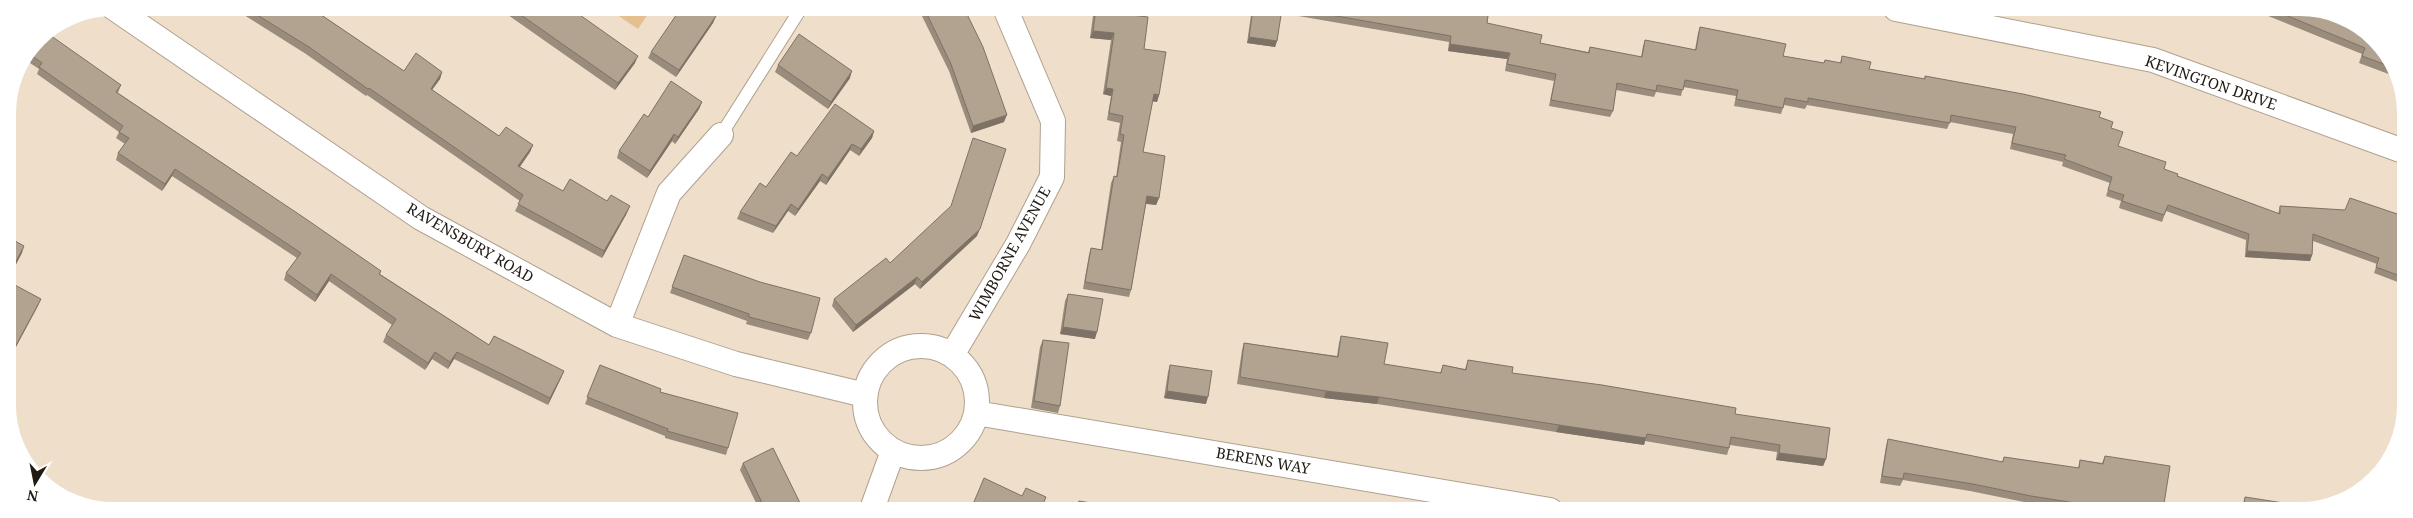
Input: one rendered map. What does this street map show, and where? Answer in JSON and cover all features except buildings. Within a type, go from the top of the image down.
[{"type":"street","name":"RAVENSBURY ROAD","points":[[126,16],[421,218],[617,325],[736,364],[865,395]]},
{"type":"street","name":"WIMBORNE AVENUE","points":[[952,355],[1018,244],[1052,177],[1053,121],[1008,16]]},
{"type":"street","name":"KEVINGTON DRIVE","points":[[1931,16],[2153,60],[2397,149]]},
{"type":"street","points":[[617,325],[669,194],[721,135]]},
{"type":"street","points":[[916,345],[935,347],[952,355],[965,366],[973,380],[977,396],[976,412],[970,429],[959,443],[945,453],[927,458],[910,457],[893,450],[880,440],[870,427],[865,411],[865,395],[870,376],[882,361],[897,350],[916,345]]},
{"type":"street","name":"BERENS WAY","points":[[976,412],[1503,502]]},
{"type":"street","points":[[874,502],[893,450]]},
{"type":"lane","points":[[721,135],[796,16]]},
{"type":"shaded area","points":[[619,16],[647,16],[638,29]]}]
